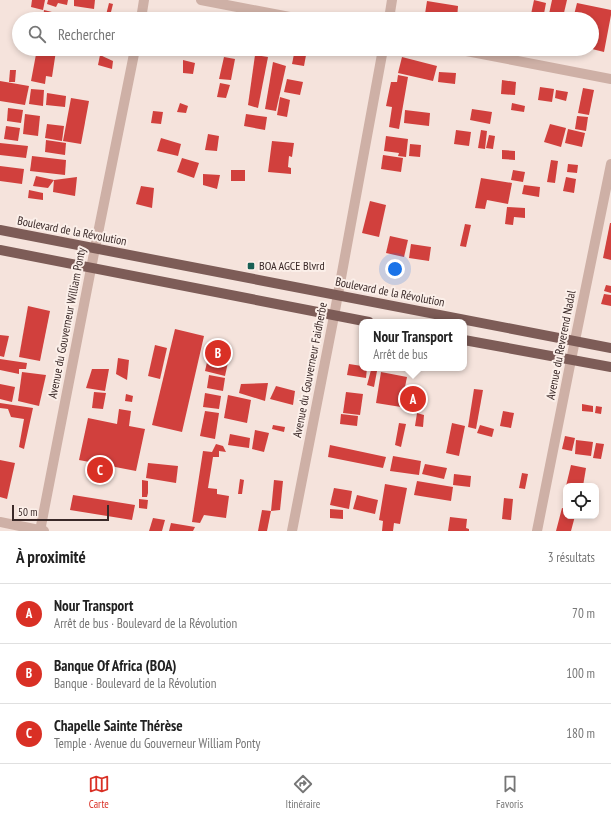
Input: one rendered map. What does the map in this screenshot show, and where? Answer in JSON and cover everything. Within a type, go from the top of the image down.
[{"type":"main road","name":"Boulevard de la Révolution","points":[[0,230],[461,319]]},
{"type":"main road","points":[[0,250],[359,320]]},
{"type":"main road","name":"Boulevard de la Révolution","points":[[467,320],[611,348]]},
{"type":"main road","points":[[467,341],[611,367]]},
{"type":"street","points":[[142,12],[144,0]]},
{"type":"street","points":[[201,0],[264,12]]},
{"type":"street","points":[[390,12],[392,0]]},
{"type":"street","name":"Avenue du Gouverneur William Ponty","points":[[41,531],[134,56]]},
{"type":"street","name":"Avenue du Gouverneur Faidherbe","points":[[292,531],[338,295],[382,56]]},
{"type":"street","points":[[492,56],[611,79]]},
{"type":"street","name":"Avenue du Reverend Nadal","points":[[538,531],[574,341],[611,164]]},
{"type":"street","points":[[0,522],[41,531]]},
{"type":"building","points":[[32,0],[45,0],[43,10],[31,7]]},
{"type":"building","points":[[48,0],[68,0],[67,5],[58,3],[56,7],[47,4]]},
{"type":"building","points":[[74,0],[95,0],[94,9],[74,6]]},
{"type":"building","points":[[534,0],[546,3],[544,12],[531,12]]},
{"type":"building","points":[[552,0],[567,0],[564,12],[549,12]]},
{"type":"building","points":[[427,1],[458,6],[458,12],[425,12]]},
{"type":"building","points":[[109,3],[113,4],[111,12],[107,12]]},
{"type":"building","points":[[577,3],[611,10],[604,52],[599,51],[599,12],[575,12]]},
{"type":"building","points":[[36,56],[55,56],[52,77],[46,76],[45,84],[31,81]]},
{"type":"building","points":[[100,56],[113,61],[112,69],[98,65]]},
{"type":"building","points":[[255,56],[268,57],[258,108],[248,105]]},
{"type":"building","points":[[294,56],[306,56],[304,66],[292,64]]},
{"type":"building","points":[[224,57],[235,59],[231,80],[219,79]]},
{"type":"building","points":[[402,57],[437,66],[433,81],[398,73]]},
{"type":"building","points":[[183,60],[195,63],[193,74],[183,73]]},
{"type":"building","points":[[273,62],[286,66],[276,111],[265,109]]},
{"type":"building","points":[[10,70],[16,70],[15,82],[9,82]]},
{"type":"building","points":[[439,72],[456,73],[455,84],[438,82]]},
{"type":"building","points":[[398,75],[408,77],[399,129],[389,127],[392,107],[386,106],[391,82],[397,82]]},
{"type":"building","points":[[287,79],[303,82],[300,95],[284,92]]},
{"type":"building","points":[[502,80],[516,82],[515,95],[501,94]]},
{"type":"building","points":[[0,81],[29,86],[25,105],[0,101]]},
{"type":"building","points":[[220,83],[230,85],[226,98],[217,97]]},
{"type":"building","points":[[540,87],[554,89],[552,102],[538,100]]},
{"type":"building","points":[[583,88],[594,90],[589,115],[578,113]]},
{"type":"building","points":[[31,89],[44,90],[43,106],[29,104]]},
{"type":"building","points":[[556,90],[568,92],[566,101],[555,98]]},
{"type":"building","points":[[47,93],[66,96],[65,107],[46,105]]},
{"type":"building","points":[[280,97],[290,100],[287,117],[277,115]]},
{"type":"building","points":[[71,98],[89,101],[81,144],[63,141]]},
{"type":"building","points":[[180,103],[188,106],[186,113],[177,112]]},
{"type":"building","points":[[512,103],[525,106],[524,112],[511,110]]},
{"type":"building","points":[[8,108],[23,110],[21,123],[7,121]]},
{"type":"building","points":[[472,109],[492,112],[490,124],[470,120]]},
{"type":"building","points":[[405,110],[430,113],[429,126],[404,123]]},
{"type":"building","points":[[153,111],[163,112],[161,124],[151,123]]},
{"type":"building","points":[[25,114],[40,116],[38,136],[23,134]]},
{"type":"building","points":[[246,114],[267,117],[265,130],[244,126]]},
{"type":"building","points":[[577,116],[588,117],[586,131],[575,129]]},
{"type":"building","points":[[47,124],[64,126],[62,141],[45,138]]},
{"type":"building","points":[[550,124],[566,128],[561,147],[544,142]]},
{"type":"building","points":[[6,126],[20,128],[18,141],[4,139]]},
{"type":"building","points":[[568,129],[585,133],[582,147],[565,143]]},
{"type":"building","points":[[456,130],[471,132],[469,146],[454,144]]},
{"type":"building","points":[[481,130],[487,131],[485,149],[478,148]]},
{"type":"building","points":[[208,134],[219,136],[217,151],[205,150]]},
{"type":"building","points":[[489,135],[495,136],[493,149],[486,148]]},
{"type":"building","points":[[386,136],[408,139],[406,157],[398,156],[399,153],[384,151]]},
{"type":"building","points":[[161,138],[181,144],[178,156],[157,151]]},
{"type":"building","points":[[46,140],[66,143],[65,155],[45,152]]},
{"type":"building","points":[[272,141],[294,143],[292,157],[289,156],[288,167],[291,168],[291,174],[268,172]]},
{"type":"building","points":[[0,143],[28,146],[26,158],[0,155]]},
{"type":"building","points":[[410,144],[421,145],[420,157],[409,156]]},
{"type":"building","points":[[502,150],[515,151],[515,160],[502,159]]},
{"type":"building","points":[[383,155],[403,158],[401,172],[381,169]]},
{"type":"building","points":[[32,156],[66,160],[65,175],[30,171]]},
{"type":"building","points":[[182,158],[199,163],[194,178],[177,172]]},
{"type":"building","points":[[551,160],[558,161],[555,183],[547,182]]},
{"type":"building","points":[[568,164],[578,165],[577,173],[567,172]]},
{"type":"building","points":[[0,166],[24,169],[22,184],[0,181]]},
{"type":"building","points":[[231,170],[245,170],[245,181],[231,181]]},
{"type":"building","points":[[513,170],[525,172],[523,182],[511,180]]},
{"type":"building","points":[[203,174],[220,175],[217,189],[203,185]]},
{"type":"building","points":[[36,176],[54,180],[48,188],[33,186]]},
{"type":"building","points":[[77,177],[75,196],[53,192],[54,180]]},
{"type":"building","points":[[566,177],[576,179],[574,193],[563,191]]},
{"type":"building","points":[[481,178],[512,183],[508,204],[487,200],[485,209],[475,208]]},
{"type":"building","points":[[524,185],[540,187],[539,197],[522,194]]},
{"type":"building","points":[[141,186],[154,188],[152,208],[136,204]]},
{"type":"building","points":[[29,190],[43,193],[43,200],[28,198]]},
{"type":"building","points":[[370,201],[386,205],[379,237],[362,233]]},
{"type":"building","points":[[507,207],[525,208],[525,218],[514,217],[513,225],[505,224]]},
{"type":"building","points":[[611,223],[611,260],[603,258]]},
{"type":"building","points":[[465,224],[471,225],[466,247],[460,246]]},
{"type":"building","points":[[390,236],[408,240],[404,257],[386,253]]},
{"type":"building","points":[[411,244],[431,247],[429,261],[409,258]]},
{"type":"building","points":[[606,285],[611,286],[611,293],[604,291]]},
{"type":"building","points":[[604,294],[611,295],[611,306],[601,304]]},
{"type":"building","points":[[28,306],[50,311],[40,361],[19,357]]},
{"type":"building","points":[[175,329],[204,336],[182,432],[152,425]]},
{"type":"building","points":[[0,335],[9,336],[4,357],[0,356]]},
{"type":"building","points":[[155,345],[167,348],[160,379],[148,376]]},
{"type":"building","points":[[210,349],[230,353],[225,376],[205,371]]},
{"type":"building","points":[[118,358],[129,360],[127,380],[116,374]]},
{"type":"building","points":[[0,359],[27,363],[26,369],[19,369],[19,374],[0,370]]},
{"type":"building","points":[[349,364],[359,366],[359,371],[367,371],[366,378],[347,375]]},
{"type":"building","points":[[92,369],[109,369],[105,391],[86,388]]},
{"type":"building","points":[[371,371],[377,371],[374,387],[367,385]]},
{"type":"building","points":[[22,372],[46,375],[39,406],[18,401]]},
{"type":"building","points":[[381,372],[407,377],[401,407],[376,403]]},
{"type":"building","points":[[209,375],[225,378],[223,391],[207,388]]},
{"type":"building","points":[[268,383],[265,401],[239,393],[241,384]]},
{"type":"building","points":[[0,384],[15,387],[12,402],[0,399]]},
{"type":"building","points":[[276,386],[295,391],[293,405],[270,399]]},
{"type":"building","points":[[474,389],[483,390],[476,429],[468,427]]},
{"type":"building","points":[[94,392],[106,393],[103,409],[92,408]]},
{"type":"building","points":[[346,392],[363,394],[360,415],[343,413]]},
{"type":"building","points":[[205,393],[221,396],[219,409],[203,407]]},
{"type":"building","points":[[126,394],[133,396],[132,402],[125,401]]},
{"type":"building","points":[[228,395],[251,400],[247,423],[224,418]]},
{"type":"building","points":[[0,403],[33,408],[24,449],[19,447],[24,419],[11,417],[8,409],[0,408]]},
{"type":"building","points":[[582,404],[593,406],[593,412],[582,411]]},
{"type":"building","points":[[596,406],[602,407],[601,414],[595,413]]},
{"type":"building","points":[[119,409],[131,411],[129,426],[145,429],[136,471],[79,460],[88,418],[117,424]]},
{"type":"building","points":[[205,411],[219,413],[215,439],[200,436]]},
{"type":"building","points":[[503,411],[514,413],[511,428],[500,426]]},
{"type":"building","points":[[417,413],[424,415],[423,427],[415,426]]},
{"type":"building","points":[[341,414],[358,416],[357,426],[340,424]]},
{"type":"building","points":[[399,423],[406,424],[401,447],[395,445]]},
{"type":"building","points":[[452,423],[465,426],[459,456],[446,453]]},
{"type":"building","points":[[273,425],[285,427],[284,432],[272,429]]},
{"type":"building","points":[[480,425],[494,429],[492,437],[477,433]]},
{"type":"building","points":[[255,430],[269,433],[264,452],[252,449]]},
{"type":"building","points":[[230,434],[250,438],[249,448],[228,445]]},
{"type":"building","points":[[565,436],[575,438],[572,451],[562,449]]},
{"type":"building","points":[[576,440],[593,442],[591,456],[575,454]]},
{"type":"building","points":[[596,443],[604,444],[601,459],[593,458]]},
{"type":"building","points":[[216,444],[223,446],[226,452],[219,451],[219,457],[213,457],[208,488],[217,489],[217,494],[229,496],[226,518],[204,515],[200,523],[192,522],[203,451],[212,452]]},
{"type":"building","points":[[330,445],[386,457],[383,468],[328,457]]},
{"type":"building","points":[[393,456],[421,461],[419,475],[390,471]]},
{"type":"building","points":[[0,460],[15,463],[7,499],[0,497]]},
{"type":"building","points":[[148,463],[178,466],[176,483],[146,478]]},
{"type":"building","points":[[425,464],[447,468],[444,479],[422,474]]},
{"type":"building","points":[[571,465],[586,468],[584,483],[567,483]]},
{"type":"building","points":[[522,473],[528,474],[525,489],[519,488]]},
{"type":"building","points":[[454,474],[471,476],[470,487],[453,485]]},
{"type":"building","points":[[240,479],[244,480],[242,494],[238,494]]},
{"type":"building","points":[[142,480],[148,481],[147,497],[142,497]]},
{"type":"building","points":[[274,480],[283,481],[280,510],[271,511]]},
{"type":"building","points":[[417,481],[453,487],[451,501],[414,495]]},
{"type":"building","points":[[385,484],[407,488],[400,524],[394,523],[393,531],[382,531],[383,521],[379,520]]},
{"type":"building","points":[[334,488],[352,491],[349,509],[330,505]]},
{"type":"building","points":[[73,495],[135,505],[132,520],[70,510]]},
{"type":"building","points":[[357,495],[378,500],[375,514],[353,509]]},
{"type":"building","points":[[504,498],[513,499],[511,520],[502,519]]},
{"type":"building","points":[[139,499],[148,500],[147,509],[139,508]]},
{"type":"building","points":[[563,508],[563,519],[574,519],[571,531],[556,531]]},
{"type":"building","points":[[330,509],[343,510],[343,519],[330,518]]},
{"type":"building","points":[[262,510],[271,511],[267,531],[258,531]]},
{"type":"building","points":[[450,517],[467,519],[466,528],[469,529],[469,531],[448,531]]},
{"type":"building","points":[[153,518],[165,520],[162,531],[149,531]]},
{"type":"building","points":[[171,523],[195,527],[193,531],[169,531]]},
{"type":"place","name":"BOA AGCE Blvrd","points":[[251,266]]},
{"type":"place","name":"Banque Of Africa (BOA)","points":[[218,353]]},
{"type":"place","name":"Nour Transport","points":[[413,399]]},
{"type":"place","name":"Chapelle Sainte Thérèse","points":[[100,470]]}]
